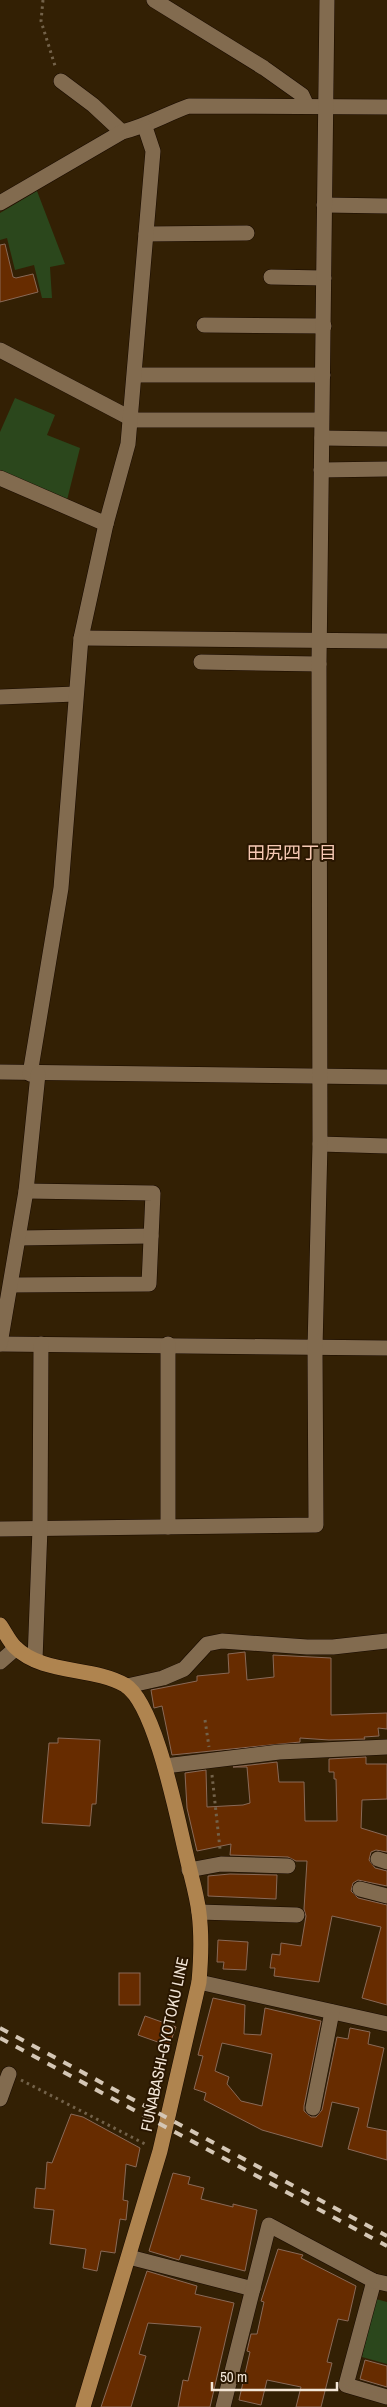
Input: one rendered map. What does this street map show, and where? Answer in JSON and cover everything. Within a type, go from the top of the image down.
[{"type":"main road","points":[[0,1625],[16,1648],[35,1660],[105,1676],[127,1686]]},
{"type":"main road","name":"FUNABASHI-GYOTOKU LINE","points":[[83,2407],[160,2151],[199,1982],[201,1954],[199,1912],[165,1766],[153,1730],[140,1705],[127,1686]]},
{"type":"street","points":[[154,0],[279,79],[302,95],[307,106]]},
{"type":"street","points":[[0,1529],[316,1525],[315,1348],[320,1144],[318,1076],[319,664],[327,0]]},
{"type":"street","points":[[61,81],[93,105],[122,132]]},
{"type":"street","points":[[0,203],[122,132],[145,127],[165,114],[189,106],[387,107]]},
{"type":"street","points":[[145,127],[153,151],[128,444],[106,524],[81,638],[60,888],[34,1074],[26,1191],[12,1285],[0,1344],[168,1344],[387,1348]]},
{"type":"street","points":[[324,205],[387,206]]},
{"type":"street","points":[[146,234],[246,233]]},
{"type":"street","points":[[271,277],[324,278]]},
{"type":"street","points":[[204,325],[324,326]]},
{"type":"street","points":[[0,350],[130,419],[321,420]]},
{"type":"street","points":[[135,375],[323,375]]},
{"type":"street","points":[[322,438],[387,439]]},
{"type":"street","points":[[321,470],[387,468]]},
{"type":"street","points":[[0,478],[106,524]]},
{"type":"street","points":[[81,638],[387,641]]},
{"type":"street","points":[[201,662],[319,664]]},
{"type":"street","points":[[0,697],[75,694]]},
{"type":"street","points":[[0,1072],[34,1074],[387,1076]]},
{"type":"street","points":[[320,1144],[387,1146]]},
{"type":"street","points":[[12,1285],[149,1284],[153,1193],[26,1191]]},
{"type":"street","points":[[19,1238],[151,1236]]},
{"type":"street","points":[[35,1660],[40,1528],[41,1344]]},
{"type":"street","points":[[168,1344],[168,1527]]},
{"type":"street","points":[[127,1686],[163,1678],[184,1669],[207,1644],[222,1641],[307,1648],[387,1641]]},
{"type":"street","points":[[0,1662],[16,1648]]},
{"type":"street","points":[[165,1766],[279,1752],[387,1747]]},
{"type":"street","points":[[190,1870],[221,1864],[288,1866]]},
{"type":"street","points":[[360,1889],[387,1896]]},
{"type":"street","points":[[199,1912],[297,1915]]},
{"type":"street","points":[[199,1982],[387,2024]]},
{"type":"street","points":[[313,2108],[332,2012]]},
{"type":"street","points":[[0,2100],[9,2074]]},
{"type":"street","points":[[223,2407],[269,2225],[380,2282],[346,2386],[387,2397]]},
{"type":"street","points":[[128,2258],[253,2289]]},
{"type":"path","points":[[43,0],[41,21],[61,81]]},
{"type":"path","points":[[205,1720],[211,1760],[221,1864]]},
{"type":"path","points":[[9,2074],[160,2151]]},
{"type":"green space","points":[[37,191],[65,264],[50,267],[52,298],[42,298],[34,265],[15,270],[7,238],[0,240],[0,213]]},
{"type":"green space","points":[[15,398],[55,415],[47,435],[80,448],[67,500],[0,470],[0,432]]},
{"type":"green space","points":[[376,2299],[387,2302],[387,2364],[362,2357]]},
{"type":"building","points":[[5,244],[13,277],[33,274],[38,292],[0,302],[0,245]]},
{"type":"building","points":[[245,1652],[247,1680],[274,1677],[273,1655],[331,1658],[331,1715],[387,1713],[387,1729],[378,1728],[379,1736],[364,1737],[365,1739],[329,1740],[300,1738],[300,1742],[172,1755],[162,1706],[154,1708],[151,1690],[197,1681],[197,1676],[229,1673],[228,1654]]},
{"type":"building","points":[[58,1738],[100,1740],[96,1804],[92,1804],[90,1826],[42,1823],[49,1743],[58,1743]]},
{"type":"building","points":[[366,1757],[366,1764],[387,1764],[387,1799],[362,1800],[361,1828],[387,1836],[387,1852],[376,1850],[371,1852],[369,1860],[375,1868],[387,1871],[387,1886],[358,1880],[353,1883],[351,1891],[358,1898],[387,1905],[387,2005],[362,1998],[381,1927],[332,1916],[319,1982],[274,1976],[275,1968],[270,1968],[272,1954],[280,1955],[281,1943],[301,1946],[306,1916],[304,1909],[307,1861],[296,1861],[288,1857],[230,1855],[231,1844],[197,1851],[187,1808],[185,1773],[206,1770],[207,1807],[243,1805],[250,1803],[247,1767],[233,1767],[277,1762],[279,1782],[304,1782],[305,1821],[337,1821],[336,1779],[334,1779],[334,1772],[329,1772],[329,1759]]},
{"type":"building","points":[[230,1874],[277,1875],[276,1899],[208,1896],[208,1876]]},
{"type":"building","points":[[218,1940],[248,1942],[246,1970],[223,1969],[224,1962],[217,1962]]},
{"type":"building","points":[[119,1973],[140,1973],[140,2005],[119,2005]]},
{"type":"building","points":[[213,1998],[245,2005],[244,2034],[261,2035],[265,2008],[321,2021],[304,2106],[304,2111],[311,2117],[316,2117],[322,2110],[337,2037],[348,2039],[350,2028],[370,2032],[368,2044],[384,2048],[367,2127],[387,2131],[387,2160],[348,2149],[359,2108],[332,2102],[322,2147],[262,2130],[204,2100],[206,2093],[194,2089],[203,2056],[198,2055]],"holes":[[[222,2043],[272,2054],[262,2106],[241,2101],[227,2084],[229,2077],[215,2071]]]},
{"type":"building","points":[[145,2016],[176,2027],[169,2046],[138,2035]]},
{"type":"building","points":[[71,2114],[83,2117],[140,2148],[136,2167],[126,2164],[123,2200],[128,2201],[126,2220],[120,2219],[115,2253],[101,2251],[97,2271],[83,2268],[86,2249],[50,2244],[54,2210],[34,2208],[36,2188],[45,2189],[47,2162],[52,2163]]},
{"type":"building","points":[[173,2173],[190,2177],[188,2184],[204,2188],[201,2199],[233,2207],[233,2204],[257,2210],[245,2271],[181,2255],[179,2260],[149,2251]]},
{"type":"building","points":[[278,2249],[303,2255],[301,2258],[356,2286],[348,2321],[338,2319],[327,2362],[332,2363],[321,2407],[296,2407],[301,2387],[267,2380],[261,2405],[239,2400],[250,2352],[247,2351],[251,2334],[257,2334],[264,2302],[261,2301]]},
{"type":"building","points":[[147,2271],[197,2286],[195,2294],[234,2303],[210,2407],[178,2407],[183,2380],[188,2381],[201,2327],[148,2323],[139,2354],[146,2356],[131,2407],[101,2407]]},
{"type":"building","points":[[365,2360],[387,2366],[387,2387],[360,2379]]},
{"type":"railway","points":[[0,2028],[387,2236]]},
{"type":"railway","points":[[0,2038],[387,2246]]},
{"type":"district","name":"田尻四丁目","points":[[292,853]]}]
